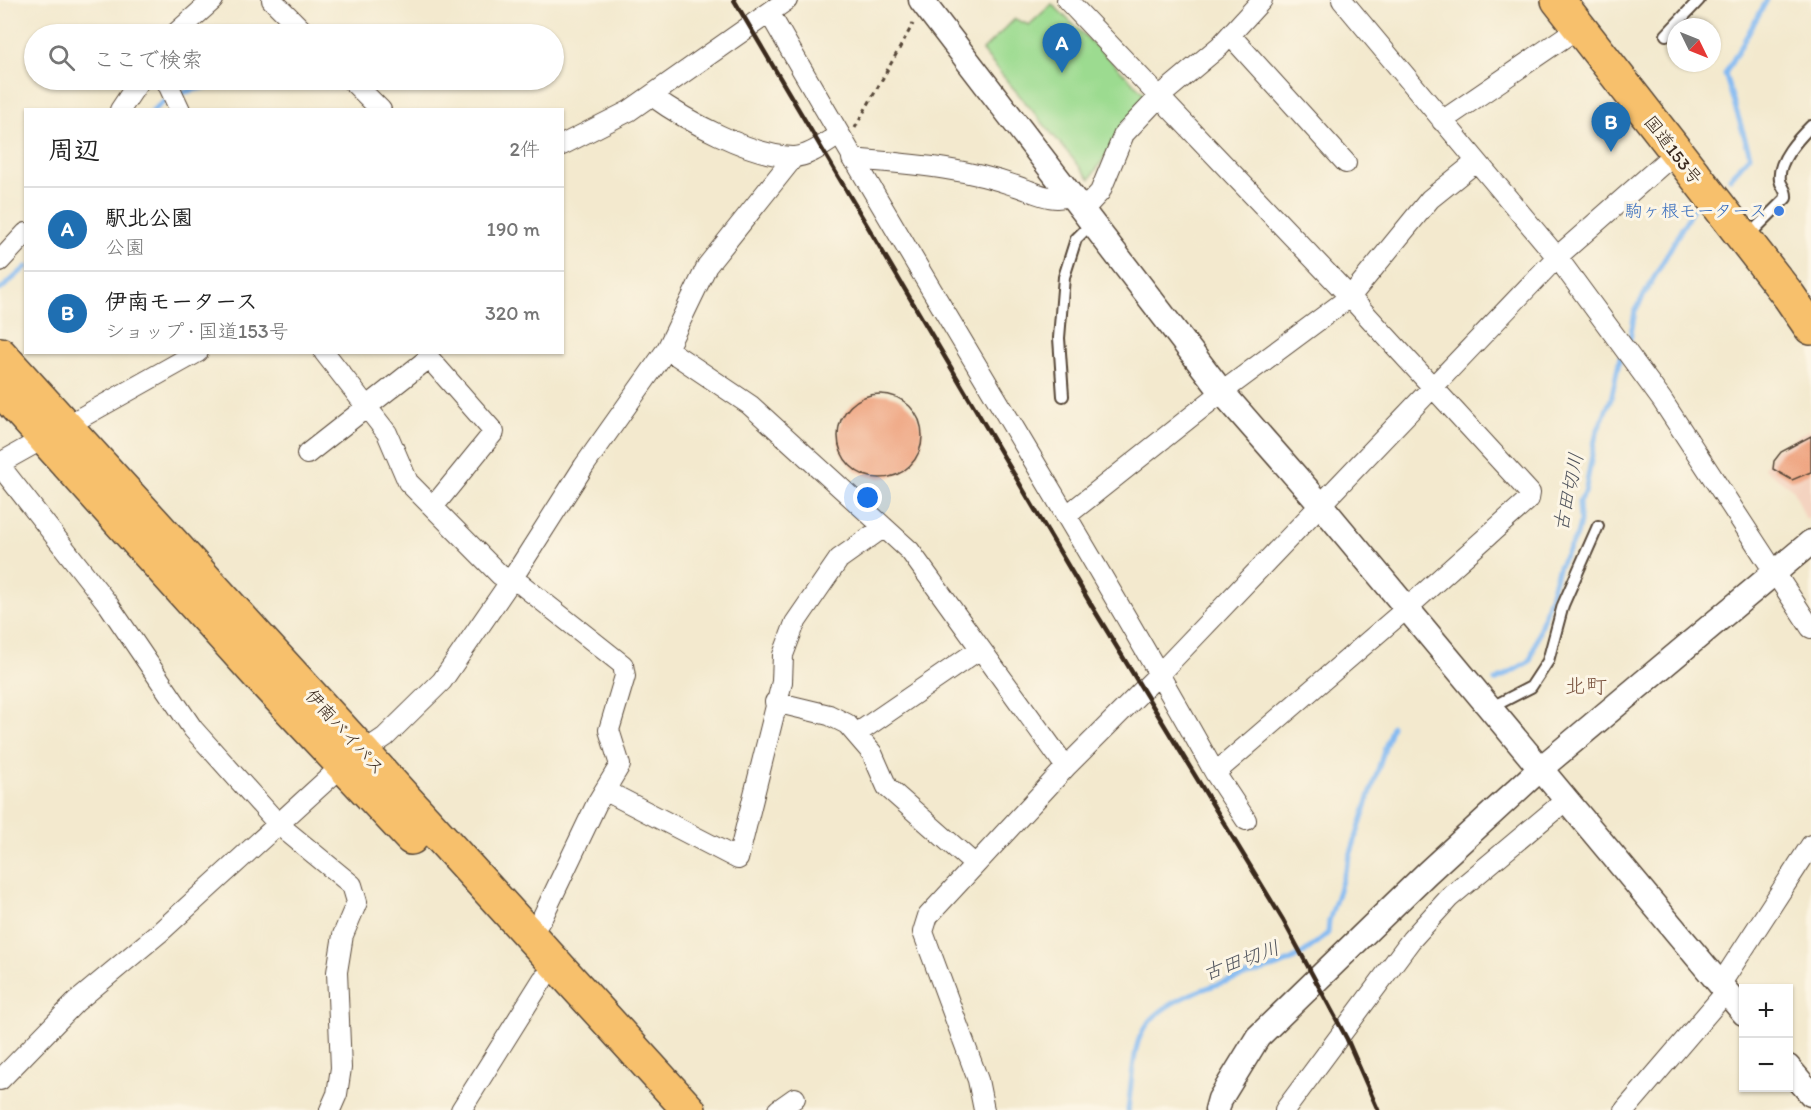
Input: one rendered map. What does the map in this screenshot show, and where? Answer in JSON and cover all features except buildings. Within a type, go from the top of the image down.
[{"type":"highway","name":"国道153号","points":[[1558,0],[1811,328]]},
{"type":"highway","name":"伊南バイパス","points":[[0,354],[55,433],[353,759],[543,979],[663,1110]]},
{"type":"highway","name":"伊南バイパス","points":[[0,389],[55,433]]},
{"type":"highway","name":"伊南バイパス","points":[[353,759],[531,936],[689,1110]]},
{"type":"street","points":[[186,24],[213,0]]},
{"type":"street","points":[[272,0],[296,24]]},
{"type":"street","points":[[564,144],[630,111],[770,14],[786,0]]},
{"type":"street","points":[[1067,0],[1350,297],[1530,493],[1529,499],[1407,609],[1215,773]]},
{"type":"street","points":[[1083,208],[1100,192],[1124,134],[1158,98],[1230,35],[1262,0]]},
{"type":"street","points":[[1342,0],[1557,257],[1662,400],[1773,574],[1811,628]]},
{"type":"street","points":[[923,2],[1222,392],[1320,504],[1739,1008]]},
{"type":"street","points":[[770,14],[845,147],[1160,673],[1215,773],[1246,820]]},
{"type":"street","points":[[1442,121],[1578,28]]},
{"type":"street","points":[[1230,35],[1346,163]]},
{"type":"street","points":[[121,108],[133,90]]},
{"type":"street","points":[[171,90],[179,108]]},
{"type":"street","points":[[361,90],[379,108]]},
{"type":"street","points":[[652,96],[684,119],[744,144],[794,157],[845,147],[999,180],[1083,208]]},
{"type":"street","points":[[984,1110],[978,1080],[923,932],[928,916],[1066,767],[1160,673],[1557,257],[1675,153]]},
{"type":"street","points":[[0,1080],[76,1002],[353,759],[385,737],[441,681],[512,579],[584,466],[667,349],[707,266],[794,157]]},
{"type":"street","points":[[1066,516],[1222,392],[1350,297],[1430,199],[1476,162]]},
{"type":"street","points":[[0,261],[24,235]]},
{"type":"street","points":[[667,349],[750,405],[910,551],[930,575],[980,649],[1066,767]]},
{"type":"street","points":[[194,354],[0,464],[108,604],[193,729],[279,825],[352,885],[357,893],[357,902],[343,935],[337,972],[341,1068],[337,1094],[330,1110]]},
{"type":"street","points":[[326,354],[387,433],[408,482],[500,575],[512,579],[623,665],[625,676],[609,730],[620,765],[597,803],[543,916],[531,936]]},
{"type":"street","points":[[307,454],[429,358],[494,432],[433,507]]},
{"type":"street","points":[[606,791],[738,859],[775,702],[782,682],[783,655],[795,623],[839,559],[884,527]]},
{"type":"street","points":[[1217,1110],[1258,1037],[1427,873],[1540,769],[1811,542]]},
{"type":"street","points":[[856,734],[980,649]]},
{"type":"street","points":[[775,702],[829,715],[847,724],[872,753],[887,787],[974,864]]},
{"type":"street","points":[[1285,1110],[1411,939],[1449,898],[1566,800]]},
{"type":"street","points":[[1626,1110],[1723,989],[1811,845]]},
{"type":"street","points":[[461,1110],[543,979]]},
{"type":"street","points":[[1793,1073],[1811,1094]]},
{"type":"street","points":[[778,1110],[795,1098]]},
{"type":"lane","points":[[1666,35],[1699,0]]},
{"type":"lane","points":[[1744,240],[1786,198],[1787,193],[1780,180],[1782,166],[1801,136],[1811,126]]},
{"type":"lane","points":[[1063,396],[1059,338],[1064,277],[1083,208]]},
{"type":"lane","points":[[1489,708],[1531,687],[1548,661],[1563,604],[1599,526]]},
{"type":"path","points":[[845,147],[923,2]]},
{"type":"shaded area","points":[[1811,429],[1811,515],[1806,520],[1794,490],[1764,468],[1774,450]]},
{"type":"green space","points":[[1052,4],[1146,95],[1090,179],[982,51],[1015,19],[1029,25]]},
{"type":"waterway","name":"古田切川","points":[[1730,178],[1750,155],[1725,74],[1767,0]]},
{"type":"waterway","points":[[177,94],[193,90]]},
{"type":"waterway","points":[[156,108],[169,98]]},
{"type":"waterway","name":"古田切川","points":[[1630,340],[1635,311],[1694,207]]},
{"type":"waterway","points":[[0,290],[24,269]]},
{"type":"waterway","name":"古田切川","points":[[1495,681],[1530,661],[1559,566],[1577,535],[1580,522],[1579,501],[1585,493],[1596,434],[1611,399],[1620,357]]},
{"type":"waterway","name":"古田切川","points":[[1128,1110],[1138,1042],[1147,1025],[1161,1011],[1200,990],[1283,964],[1307,950],[1328,933],[1329,921],[1392,726]]},
{"type":"railway","points":[[734,0],[1093,608],[1283,920],[1347,1039],[1378,1110]]},
{"type":"place","name":"駅北公園","points":[[1062,73]]},
{"type":"place","name":"伊南モータース","points":[[1611,152]]},
{"type":"place","name":"駒ヶ根モータース","points":[[1779,211]]},
{"type":"district","name":"北町","points":[[1586,685]]}]
